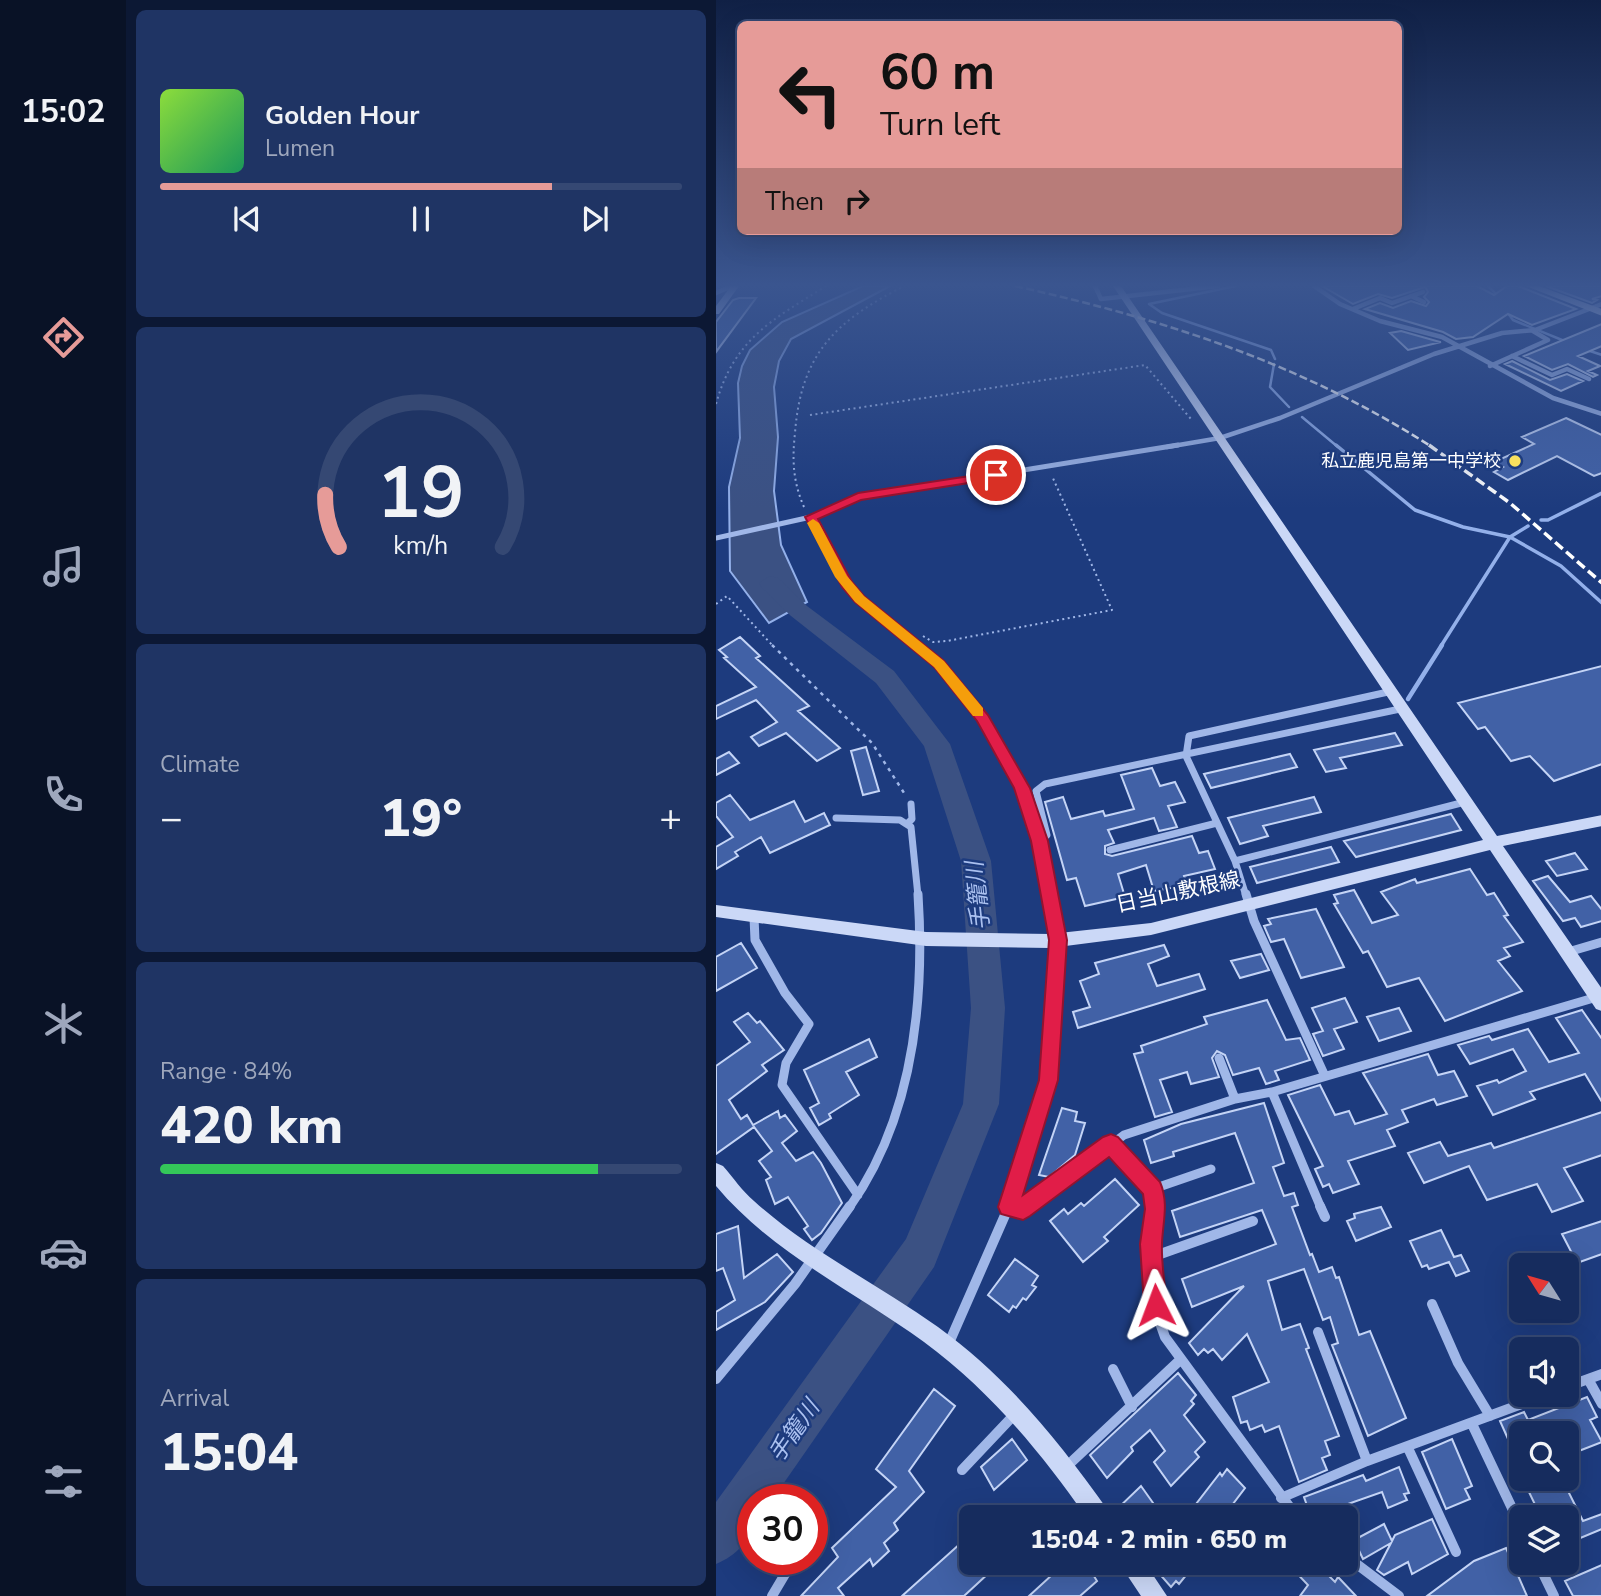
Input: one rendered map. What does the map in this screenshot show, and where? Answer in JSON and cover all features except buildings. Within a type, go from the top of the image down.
[{"type":"street","points":[[1009,1207],[1023,1209],[1124,1135],[1235,1099],[1272,1092],[1324,1074],[1600,999],[1215,439],[1165,360]]},
{"type":"street","points":[[716,538],[808,518],[858,497],[1215,439],[1280,418],[1417,360]]},
{"type":"street","points":[[1481,360],[1552,398],[1601,414]]},
{"type":"street","points":[[1490,366],[1502,360]]},
{"type":"street","points":[[1521,360],[1552,375],[1567,369],[1589,379]]},
{"type":"street","points":[[808,518],[841,577],[859,599],[939,664],[983,718],[1022,788],[1040,841],[1054,941],[1048,1080],[1009,1207],[943,1345]]},
{"type":"street","points":[[1324,1074],[1254,921],[1235,861],[1186,756],[1189,736],[1388,692]]},
{"type":"street","points":[[1040,841],[1047,835],[1036,791],[1045,784],[1400,709]]},
{"type":"street","points":[[1235,861],[1465,802]]},
{"type":"street","points":[[716,1379],[822,1263],[877,1161],[900,1098],[914,1023],[923,939],[920,894],[908,824],[913,810],[911,804]]},
{"type":"street","points":[[836,818],[900,820],[908,824]]},
{"type":"street","name":"日当山敷根線","points":[[716,911],[923,939],[1054,941],[1151,929],[1541,831],[1601,820]]},
{"type":"street","points":[[1110,850],[1217,823]]},
{"type":"street","points":[[754,917],[754,940],[785,993],[809,1024],[786,1063],[782,1085],[858,1195]]},
{"type":"street","points":[[1568,953],[1601,942]]},
{"type":"street","points":[[1219,1058],[1235,1099]]},
{"type":"street","points":[[1272,1092],[1325,1217]]},
{"type":"street","points":[[1111,1144],[1153,1189],[1156,1204],[1151,1238],[1152,1257],[1157,1317],[1165,1337],[1179,1361],[1287,1505]]},
{"type":"street","points":[[1153,1189],[1211,1170]]},
{"type":"street","points":[[716,1172],[762,1220],[943,1345],[1018,1411],[1065,1468],[1091,1505]]},
{"type":"street","points":[[1152,1257],[1253,1221]]},
{"type":"street","points":[[1432,1304],[1458,1363],[1490,1416]]},
{"type":"street","points":[[1317,1332],[1367,1461]]},
{"type":"street","points":[[1065,1468],[1179,1361]]},
{"type":"street","points":[[1113,1369],[1132,1407]]},
{"type":"street","points":[[1579,1382],[1601,1374]]},
{"type":"street","points":[[1588,1379],[1601,1404]]},
{"type":"street","points":[[1281,1498],[1367,1461],[1514,1407]]},
{"type":"street","points":[[962,1471],[1018,1411]]},
{"type":"street","points":[[1472,1424],[1511,1505]]},
{"type":"street","points":[[1408,1448],[1456,1552]]},
{"type":"street","points":[[1358,1565],[1399,1596]]},
{"type":"street","points":[[771,1596],[784,1575]]},
{"type":"street","points":[[1140,1575],[1155,1596]]},
{"type":"street","points":[[1544,1575],[1554,1596]]},
{"type":"path","points":[[716,404],[721,380],[729,360]]},
{"type":"path","points":[[808,518],[792,481],[794,414],[810,360]]},
{"type":"path","points":[[810,415],[1145,365],[1215,439]]},
{"type":"path","points":[[895,628],[907,626],[933,642],[947,641],[1112,610],[1048,467]]},
{"type":"path","points":[[716,604],[727,596],[796,671],[872,743],[911,804]]},
{"type":"water","points":[[745,360],[779,360],[774,387],[778,437],[774,491],[781,545],[807,602],[769,623],[730,571],[729,487],[740,438],[738,383]]},
{"type":"waterway","points":[[1274,364],[1270,387],[1289,407]]},
{"type":"waterway","points":[[1302,417],[1338,447]]},
{"type":"waterway","points":[[1336,445],[1415,510],[1463,527],[1510,537]]},
{"type":"waterway","points":[[1541,520],[1548,520],[1602,493]]},
{"type":"waterway","points":[[1510,537],[1528,526]]},
{"type":"waterway","points":[[1441,646],[1510,537]]},
{"type":"waterway","points":[[1510,537],[1561,566],[1602,603]]},
{"type":"waterway","name":"手籠川","points":[[716,1541],[920,1253],[981,1104],[988,1008],[976,861],[937,744],[885,677],[799,611],[770,583]]},
{"type":"waterway","points":[[1408,699],[1442,645]]},
{"type":"railway","points":[[1263,360],[1333,391],[1431,446]]},
{"type":"railway","points":[[1431,446],[1510,503],[1602,583]]},
{"type":"slow traffic","points":[[813,523],[841,577],[859,599],[939,664],[978,712]]},
{"type":"place","name":"私立鹿児島第一中学校","points":[[1515,461]]},
{"type":"route","points":[[996,475],[858,497],[811,517],[841,577],[859,599],[939,664],[983,718],[1022,788],[1040,841],[1058,940],[1048,1080],[1009,1207],[1023,1209],[1111,1144],[1129,1167],[1146,1180],[1156,1199],[1151,1244],[1156,1305]]}]
